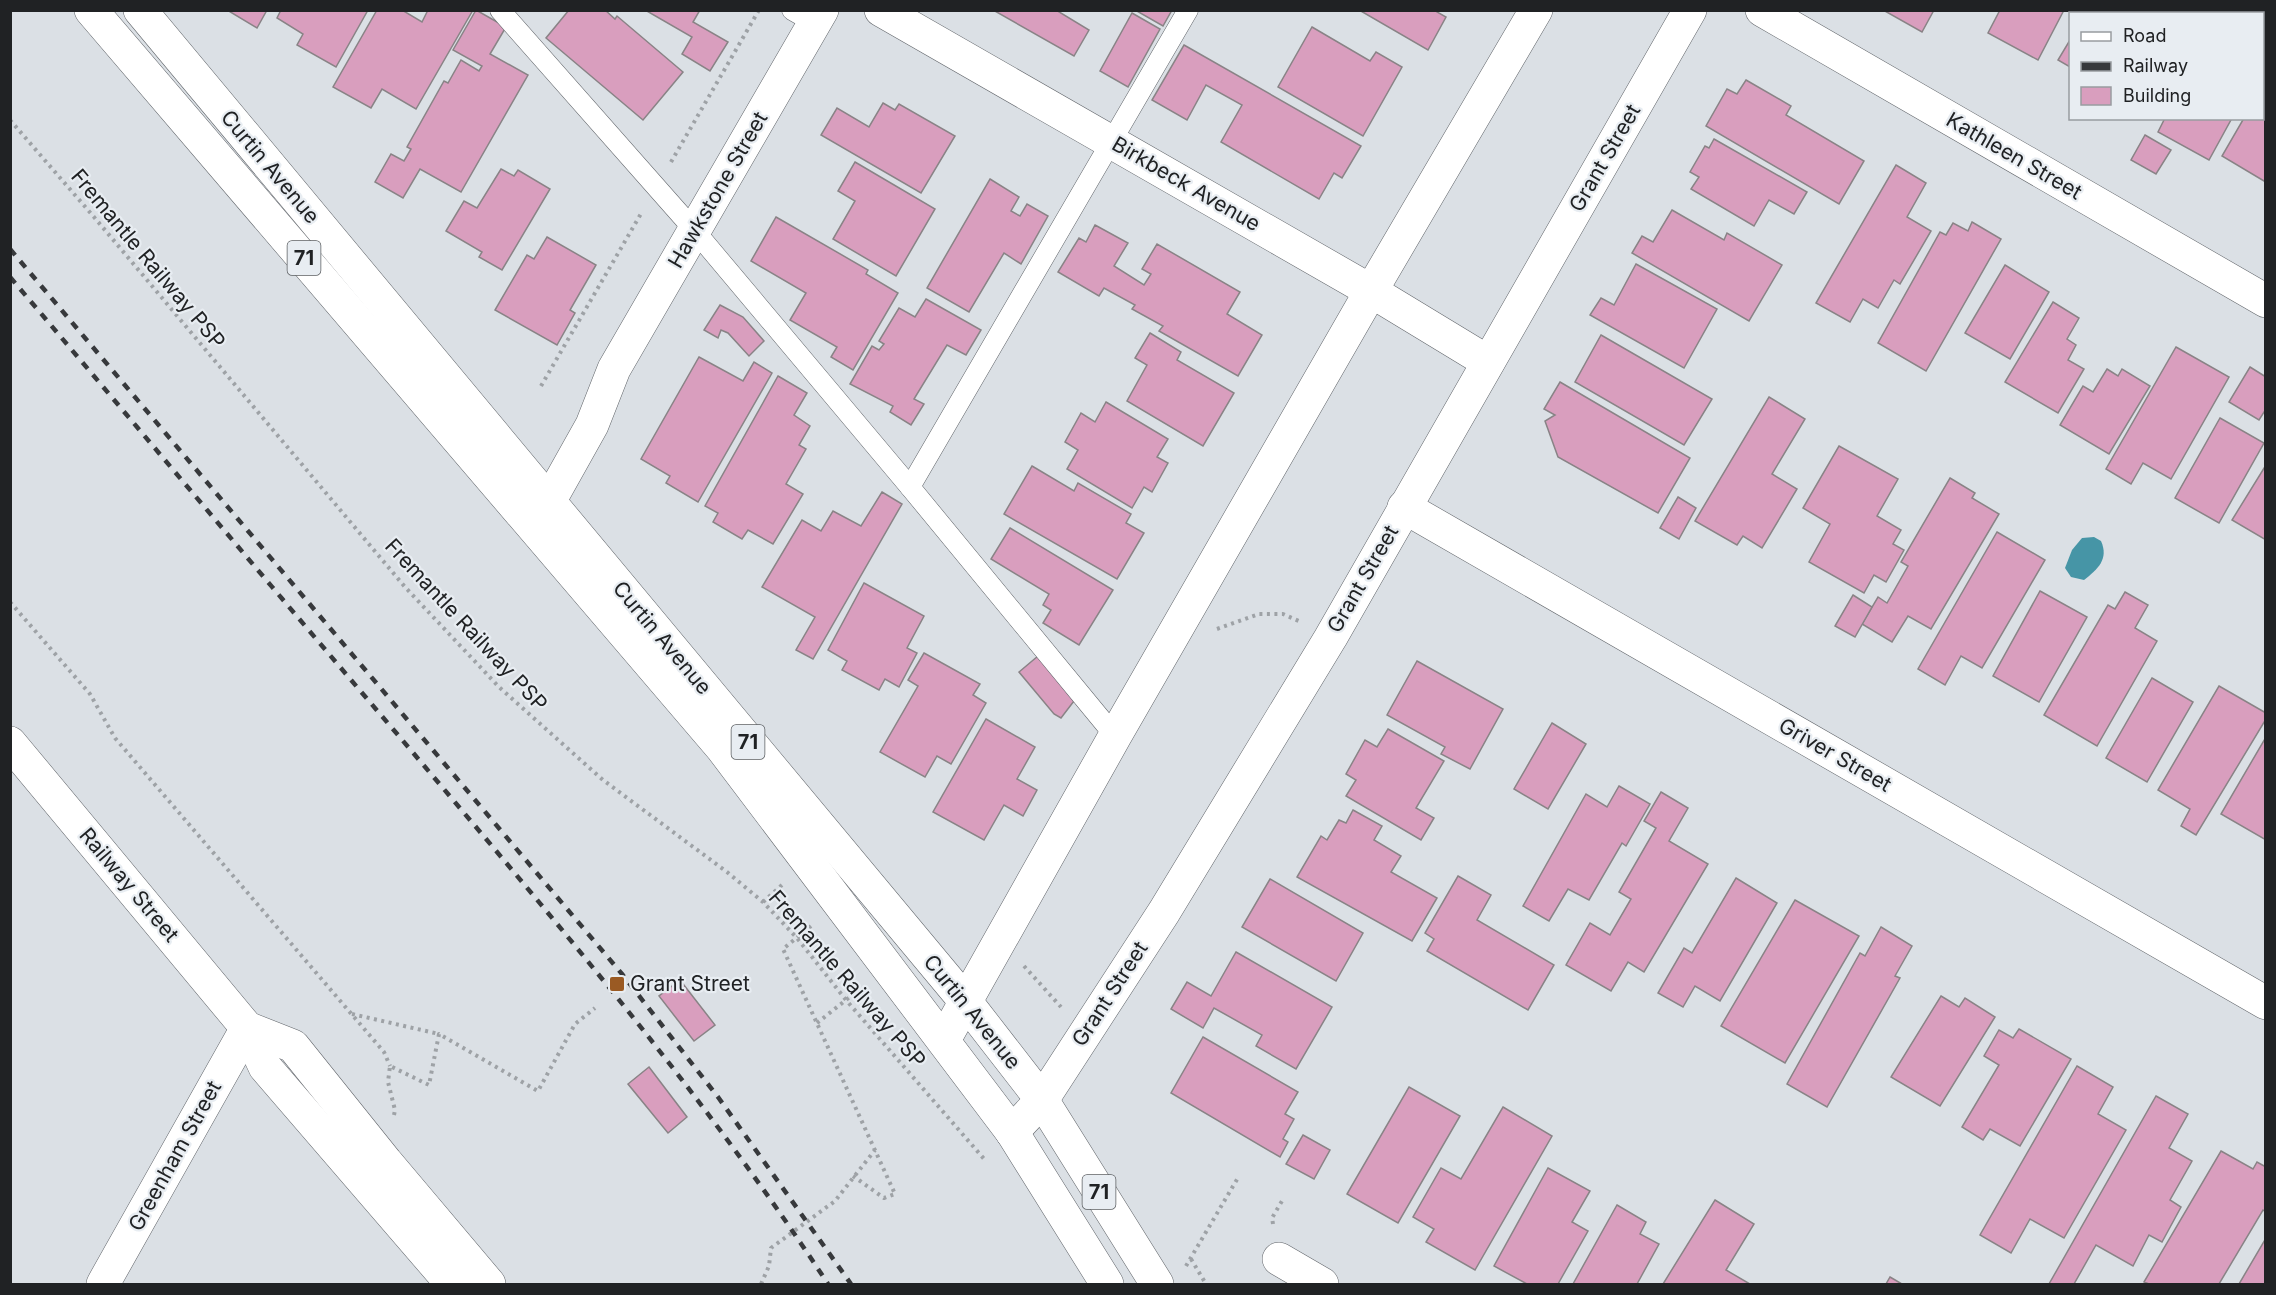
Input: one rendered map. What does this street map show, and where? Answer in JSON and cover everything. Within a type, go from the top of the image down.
[{"type":"main road","name":"Curtin Avenue","points":[[140,10],[532,504],[722,748],[944,1040],[1012,1132],[1107,1284]]},
{"type":"main road","name":"Birkbeck Avenue","points":[[881,10],[1371,291],[1488,362]]},
{"type":"main road","points":[[944,1040],[1115,736],[1536,10]]},
{"type":"main road","name":"Grant Street","points":[[1012,1132],[1042,1101],[1164,912],[1331,637],[1690,10]]},
{"type":"main road","name":"Kathleen Street","points":[[1762,10],[2265,301]]},
{"type":"main road","name":"Curtin Avenue","points":[[103,15],[966,1002],[1042,1101],[1157,1284]]},
{"type":"main road","name":"Hawkstone Street","points":[[532,504],[577,413],[614,369],[695,231],[810,15]]},
{"type":"main road","name":"Griver Street","points":[[1404,507],[2265,1003]]},
{"type":"main road","name":"Railway Street","points":[[10,743],[247,1028],[265,1067],[452,1284]]},
{"type":"main road","name":"Railway Street","points":[[247,1028],[293,1046],[383,1159],[489,1284]]},
{"type":"main road","name":"Greenham Street","points":[[103,1284],[247,1028]]},
{"type":"main road","points":[[1279,1259],[1322,1284]]},
{"type":"lane","points":[[500,10],[695,231],[1115,736]]},
{"type":"lane","points":[[910,487],[1188,10]]},
{"type":"path","name":"Fremantle Railway PSP","points":[[10,120],[405,587],[499,687],[603,780],[727,872],[763,902],[797,938],[846,1000],[990,1168]]},
{"type":"path","points":[[10,602],[90,694],[115,738],[384,1053],[390,1066],[388,1082],[395,1110],[383,1159]]},
{"type":"path","points":[[1184,617],[1203,630],[1221,629],[1259,614],[1283,614],[1331,637]]},
{"type":"path","points":[[797,938],[783,948],[895,1194],[884,1198],[854,1176]]},
{"type":"path","points":[[1022,963],[1068,1014]]},
{"type":"path","points":[[817,1023],[868,983]]},
{"type":"path","points":[[351,1014],[439,1034],[538,1090],[575,1024],[595,1008]]},
{"type":"path","points":[[390,1066],[429,1084],[439,1034]]},
{"type":"path","points":[[761,1284],[769,1266],[771,1248],[835,1201],[874,1150]]},
{"type":"path","points":[[1206,1284],[1191,1258],[1239,1176]]},
{"type":"water","points":[[2094,537],[2101,541],[2103,547],[2101,563],[2084,580],[2071,577],[2065,568],[2072,550],[2082,538]]},
{"type":"building","points":[[227,10],[267,10],[257,28]]},
{"type":"building","points":[[281,10],[368,10],[336,67],[297,45],[303,34],[277,18]]},
{"type":"building","points":[[377,10],[402,10],[422,22],[428,10],[473,10],[416,109],[382,89],[371,108],[333,87]]},
{"type":"building","points":[[476,10],[506,27],[490,54],[528,75],[461,192],[420,169],[403,198],[375,182],[391,154],[404,161],[411,149],[407,147],[444,81],[448,83],[461,60],[479,71],[482,66],[453,50]]},
{"type":"building","points":[[569,10],[605,10],[615,19],[617,16],[683,72],[643,120],[546,38]]},
{"type":"building","points":[[645,10],[700,10],[693,22],[728,42],[710,71],[682,54],[692,37]]},
{"type":"building","points":[[993,10],[1056,10],[1089,30],[1074,56]]},
{"type":"building","points":[[1135,10],[1172,10],[1163,26]]},
{"type":"building","points":[[1359,10],[1438,10],[1437,12],[1446,17],[1428,50]]},
{"type":"building","points":[[1883,10],[1934,10],[1922,32]]},
{"type":"building","points":[[2000,10],[2064,10],[2038,60],[1988,33]]},
{"type":"building","points":[[2088,10],[2163,10],[2162,12],[2087,12]]},
{"type":"building","points":[[1132,13],[1160,29],[1128,87],[1100,71]]},
{"type":"building","points":[[1312,27],[1370,61],[1376,52],[1402,67],[1363,136],[1278,87]]},
{"type":"building","points":[[2069,42],[2069,66],[2058,60]]},
{"type":"building","points":[[1184,45],[1361,146],[1342,178],[1334,173],[1319,199],[1221,142],[1242,105],[1206,85],[1187,120],[1152,100]]},
{"type":"building","points":[[1746,80],[1791,106],[1786,115],[1864,161],[1839,204],[1706,126],[1727,89],[1737,94]]},
{"type":"building","points":[[2266,84],[2266,179],[2264,181],[2222,156],[2243,120],[2264,120],[2264,86]]},
{"type":"building","points":[[883,103],[895,110],[899,104],[955,136],[921,193],[821,135],[837,108],[869,127]]},
{"type":"building","points":[[2164,120],[2231,120],[2209,160],[2158,132]]},
{"type":"building","points":[[2145,135],[2171,150],[2156,174],[2131,160]]},
{"type":"building","points":[[1714,139],[1807,192],[1794,214],[1769,200],[1754,226],[1691,189],[1699,177],[1690,172],[1705,146],[1709,148]]},
{"type":"building","points":[[855,162],[935,209],[896,276],[833,239],[855,201],[838,191]]},
{"type":"building","points":[[1896,165],[1926,183],[1907,217],[1931,231],[1900,284],[1894,280],[1878,308],[1863,299],[1850,322],[1816,303]]},
{"type":"building","points":[[501,169],[514,176],[518,170],[550,189],[502,270],[479,257],[482,252],[446,231],[464,201],[477,208]]},
{"type":"building","points":[[990,179],[1019,197],[1011,211],[1020,216],[1027,204],[1048,216],[1021,264],[1004,253],[969,312],[927,288]]},
{"type":"building","points":[[1672,210],[1724,240],[1727,233],[1782,265],[1749,321],[1632,253],[1642,236],[1653,242]]},
{"type":"building","points":[[776,217],[868,270],[866,274],[898,293],[853,370],[831,357],[837,347],[790,320],[806,293],[751,261]]},
{"type":"building","points":[[1972,222],[2001,239],[1926,371],[1878,343],[1940,232],[1946,235],[1953,223],[1968,231]]},
{"type":"building","points":[[1095,225],[1128,243],[1114,266],[1144,285],[1151,274],[1142,269],[1157,244],[1240,292],[1227,314],[1262,335],[1238,376],[1159,331],[1163,326],[1132,309],[1135,305],[1104,288],[1099,296],[1058,272],[1079,238],[1086,242]]},
{"type":"building","points":[[547,237],[596,265],[570,310],[575,313],[557,345],[495,310],[527,255],[534,259]]},
{"type":"building","points":[[1636,264],[1717,309],[1684,368],[1590,315],[1601,298],[1614,305]]},
{"type":"building","points":[[2005,265],[2049,292],[2010,359],[1965,333]]},
{"type":"building","points":[[926,299],[981,330],[966,355],[947,345],[914,399],[924,404],[911,425],[890,412],[893,406],[850,384],[872,346],[879,350],[884,344],[879,341],[899,308],[915,317]]},
{"type":"building","points":[[2053,302],[2079,318],[2067,339],[2076,345],[2068,360],[2084,369],[2058,413],[2005,382]]},
{"type":"building","points":[[720,305],[743,317],[764,341],[749,356],[728,333],[721,330],[718,338],[704,330]]},
{"type":"building","points":[[1150,333],[1181,352],[1177,360],[1234,393],[1203,446],[1127,401],[1147,365],[1135,358]]},
{"type":"building","points":[[1601,335],[1712,399],[1684,445],[1575,382]]},
{"type":"building","points":[[2176,347],[2229,377],[2171,479],[2143,463],[2131,484],[2106,469]]},
{"type":"building","points":[[699,357],[743,381],[754,362],[772,373],[698,502],[666,483],[670,476],[641,459]]},
{"type":"building","points":[[2250,367],[2266,377],[2266,409],[2259,420],[2229,402]]},
{"type":"building","points":[[2107,369],[2118,376],[2122,369],[2150,386],[2109,454],[2060,425],[2083,386],[2093,392]]},
{"type":"building","points":[[778,376],[807,393],[794,415],[810,426],[799,445],[806,449],[786,484],[803,494],[773,544],[748,530],[742,539],[713,522],[718,513],[705,506]]},
{"type":"building","points":[[1560,382],[1690,458],[1658,513],[1558,457],[1545,421],[1555,415],[1544,409]]},
{"type":"building","points":[[1769,397],[1805,419],[1772,474],[1797,489],[1762,548],[1743,536],[1737,545],[1695,521]]},
{"type":"building","points":[[1106,402],[1168,439],[1157,457],[1168,463],[1152,492],[1144,487],[1132,508],[1067,469],[1078,450],[1065,442],[1081,413],[1095,422]]},
{"type":"building","points":[[2220,418],[2264,443],[2219,523],[2175,498]]},
{"type":"building","points":[[1839,446],[1898,479],[1877,516],[1901,530],[1893,544],[1904,550],[1886,582],[1874,575],[1864,593],[1809,562],[1830,524],[1803,508]]},
{"type":"building","points":[[2266,465],[2266,540],[2232,520]]},
{"type":"building","points":[[1032,466],[1074,491],[1078,483],[1131,514],[1126,523],[1144,533],[1117,579],[1004,514]]},
{"type":"building","points":[[1950,478],[1975,493],[1972,498],[1999,514],[1931,629],[1908,616],[1892,642],[1862,624],[1878,597],[1887,603],[1908,566],[1901,562]]},
{"type":"building","points":[[882,492],[902,504],[813,659],[796,650],[815,617],[762,587],[802,520],[821,531],[833,511],[861,526]]},
{"type":"building","points":[[1678,497],[1696,508],[1679,539],[1660,528]]},
{"type":"building","points":[[1010,528],[1113,590],[1079,645],[1043,623],[1051,610],[1043,605],[1049,594],[991,559]]},
{"type":"building","points":[[1997,532],[2045,560],[1982,668],[1961,656],[1945,685],[1918,669]]},
{"type":"building","points":[[864,583],[924,616],[907,648],[917,653],[899,687],[885,679],[879,690],[842,670],[847,661],[828,650]]},
{"type":"building","points":[[2040,591],[2087,617],[2039,702],[1993,676]]},
{"type":"building","points":[[2125,592],[2148,605],[2135,628],[2157,641],[2097,746],[2044,715],[2108,605],[2115,609]]},
{"type":"building","points":[[1853,595],[1872,607],[1855,637],[1835,626]]},
{"type":"building","points":[[924,653],[980,684],[973,695],[986,703],[951,764],[937,756],[925,777],[880,752],[918,686],[908,680]]},
{"type":"building","points":[[1038,656],[1074,701],[1061,718],[1054,714],[1019,672]]},
{"type":"building","points":[[1417,661],[1503,709],[1470,769],[1441,754],[1445,747],[1387,715]]},
{"type":"building","points":[[2152,678],[2193,702],[2147,782],[2106,758]]},
{"type":"building","points":[[2219,686],[2266,713],[2266,719],[2196,835],[2181,826],[2190,809],[2158,790]]},
{"type":"building","points":[[986,719],[1035,747],[1017,779],[1037,790],[1023,816],[1004,805],[984,840],[933,812]]},
{"type":"building","points":[[1552,723],[1586,744],[1548,809],[1514,789]]},
{"type":"building","points":[[1388,729],[1444,761],[1416,808],[1434,818],[1421,840],[1346,796],[1356,780],[1346,774],[1365,740],[1377,747]]},
{"type":"building","points":[[2266,737],[2266,840],[2221,814]]},
{"type":"building","points":[[1619,786],[1650,804],[1626,846],[1622,843],[1589,900],[1568,889],[1549,921],[1523,906],[1586,794],[1607,807]]},
{"type":"building","points":[[1661,792],[1688,808],[1669,841],[1708,864],[1644,972],[1628,962],[1611,991],[1566,965],[1590,923],[1610,935],[1631,899],[1619,892],[1656,828],[1644,821]]},
{"type":"building","points":[[1353,810],[1382,826],[1374,840],[1401,856],[1391,872],[1437,898],[1412,941],[1297,877],[1321,836],[1327,840],[1339,820],[1346,823]]},
{"type":"building","points":[[1458,876],[1491,895],[1477,920],[1554,965],[1528,1010],[1427,951],[1434,939],[1425,933]]},
{"type":"building","points":[[1736,878],[1777,903],[1720,1001],[1695,986],[1683,1007],[1658,993],[1684,948],[1692,953]]},
{"type":"building","points":[[1270,879],[1363,933],[1336,981],[1242,927]]},
{"type":"building","points":[[1795,900],[1859,936],[1785,1063],[1721,1026]]},
{"type":"building","points":[[1881,927],[1912,946],[1895,976],[1900,978],[1827,1107],[1787,1084],[1860,953],[1865,956]]},
{"type":"building","points":[[1236,952],[1332,1007],[1296,1069],[1256,1046],[1262,1035],[1214,1008],[1203,1028],[1171,1009],[1187,982],[1211,996]]},
{"type":"building","points":[[680,980],[715,1025],[694,1041],[659,996]]},
{"type":"building","points":[[1941,996],[1959,1007],[1965,998],[1995,1017],[1940,1106],[1891,1077]]},
{"type":"building","points":[[2019,1029],[2071,1059],[2020,1146],[1990,1129],[1983,1140],[1962,1127],[1999,1065],[1984,1056],[1999,1030],[2013,1038]]},
{"type":"building","points":[[1203,1037],[1298,1092],[1285,1114],[1294,1119],[1283,1139],[1288,1142],[1280,1157],[1171,1093]]},
{"type":"building","points":[[2077,1066],[2113,1087],[2098,1114],[2126,1130],[2064,1238],[2030,1219],[2011,1253],[1980,1235]]},
{"type":"building","points":[[649,1067],[687,1117],[668,1133],[628,1084]]},
{"type":"building","points":[[1409,1087],[1460,1116],[1398,1223],[1347,1194]]},
{"type":"building","points":[[2156,1096],[2188,1114],[2169,1148],[2192,1161],[2170,1200],[2181,1207],[2162,1242],[2149,1235],[2133,1266],[2096,1245],[2074,1284],[2049,1284]]},
{"type":"building","points":[[1503,1107],[1552,1136],[1475,1270],[1426,1242],[1434,1229],[1413,1217],[1441,1168],[1461,1179]]},
{"type":"building","points":[[1303,1135],[1330,1150],[1314,1179],[1286,1164]]},
{"type":"building","points":[[2221,1151],[2253,1169],[2257,1162],[2266,1167],[2266,1212],[2263,1210],[2219,1284],[2149,1284],[2144,1282]]},
{"type":"building","points":[[1548,1168],[1590,1191],[1572,1222],[1588,1231],[1558,1284],[1527,1284],[1494,1266]]},
{"type":"building","points":[[1715,1200],[1754,1224],[1726,1270],[1750,1284],[1663,1284]]},
{"type":"building","points":[[1617,1205],[1646,1222],[1640,1234],[1659,1244],[1637,1284],[1573,1284]]},
{"type":"building","points":[[2266,1238],[2266,1284],[2239,1284]]},
{"type":"building","points":[[1890,1277],[1902,1284],[1886,1284]]},
{"type":"railway","points":[[10,249],[622,974],[718,1097],[851,1284]]},
{"type":"railway","points":[[10,277],[511,868],[622,1003],[728,1141],[828,1284]]},
{"type":"place","name":"Grant Street","points":[[617,984]]}]
